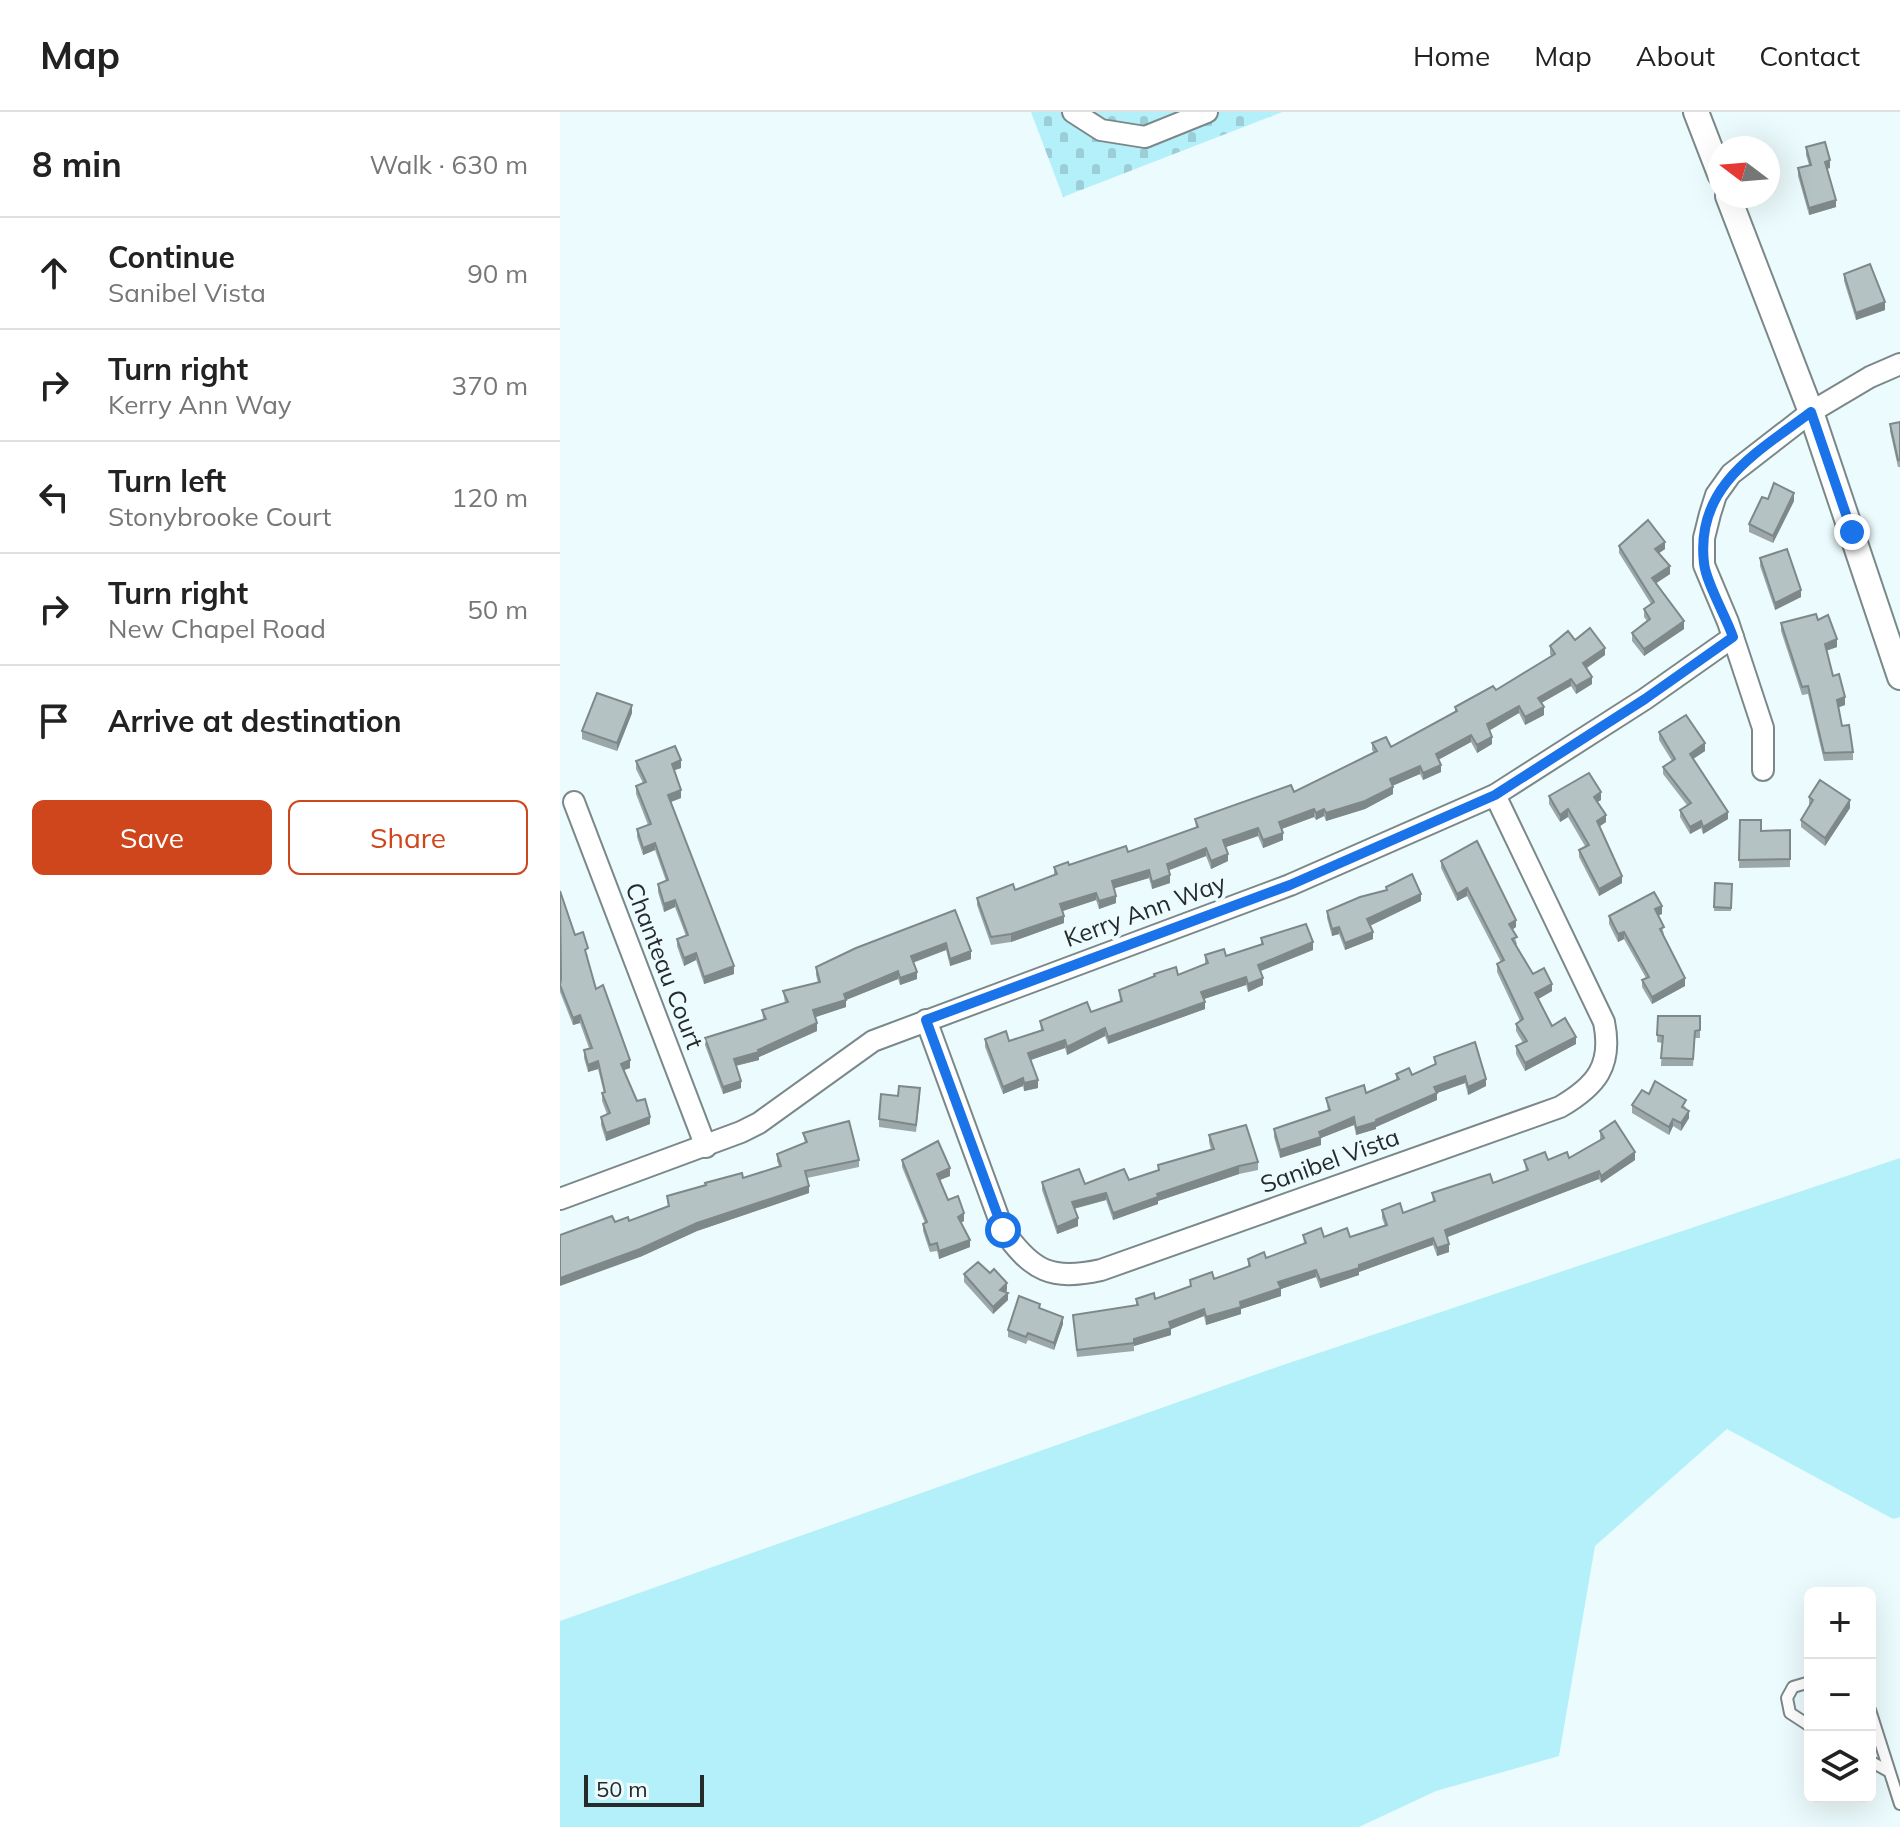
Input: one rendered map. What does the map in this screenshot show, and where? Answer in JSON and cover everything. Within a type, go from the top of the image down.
[{"type":"street","points":[[1073,112],[1101,130],[1145,137],[1201,113]]},
{"type":"street","points":[[1696,112],[1708,143]]},
{"type":"street","points":[[1733,208],[1811,412],[1900,677]]},
{"type":"street","points":[[1763,770],[1763,728],[1733,637],[1704,565],[1704,538],[1713,504],[1731,474],[1811,412],[1870,377],[1900,364]]},
{"type":"street","name":"Kerry Ann Way","points":[[560,1199],[706,1147],[759,1123],[873,1041],[1290,885],[1495,795],[1645,699],[1733,637]]},
{"type":"street","name":"Sanibel Vista","points":[[926,1020],[1003,1230],[1020,1254],[1038,1268],[1059,1275],[1101,1270],[1560,1107],[1579,1096],[1595,1081],[1605,1062],[1608,1041],[1604,1022],[1495,795]]},
{"type":"street","name":"Chanteau Court","points":[[574,802],[706,1147]]},
{"type":"lane","points":[[1804,1684],[1793,1687],[1787,1698],[1790,1713],[1804,1722]]},
{"type":"lane","points":[[1876,1730],[1900,1804]]},
{"type":"lane","points":[[1876,1764],[1888,1771]]},
{"type":"green space","points":[[1031,112],[1282,112],[1063,197]]},
{"type":"green space","points":[[1900,1158],[1900,1517],[1893,1519],[1727,1429],[1595,1546],[1559,1756],[1436,1791],[1359,1827],[560,1827],[560,1621],[1280,1366]]},
{"type":"building","points":[[1825,142],[1830,160],[1825,162],[1836,200],[1809,208],[1798,168],[1811,165],[1806,147]]},
{"type":"building","points":[[1870,264],[1885,302],[1856,313],[1844,274]]},
{"type":"building","points":[[1900,422],[1900,460],[1898,460],[1890,424]]},
{"type":"building","points":[[1774,483],[1794,493],[1773,536],[1749,524],[1762,497],[1768,499]]},
{"type":"building","points":[[1648,520],[1665,542],[1655,549],[1670,566],[1652,578],[1684,621],[1644,649],[1632,633],[1650,619],[1644,609],[1654,602],[1619,546]]},
{"type":"building","points":[[1787,549],[1801,590],[1775,603],[1760,558]]},
{"type":"building","points":[[1816,614],[1818,620],[1828,615],[1837,639],[1825,644],[1833,676],[1839,674],[1845,697],[1837,700],[1842,726],[1849,725],[1853,752],[1824,753],[1808,686],[1802,687],[1781,623]]},
{"type":"building","points":[[1590,628],[1605,648],[1583,663],[1592,677],[1576,686],[1571,679],[1538,698],[1544,707],[1525,717],[1519,706],[1487,724],[1492,737],[1477,745],[1471,735],[1436,754],[1441,765],[1423,773],[1420,766],[1390,779],[1393,787],[1365,801],[1326,813],[1324,809],[1316,813],[1314,809],[1279,822],[1283,833],[1263,840],[1258,828],[1223,840],[1228,854],[1211,861],[1206,848],[1167,864],[1170,875],[1152,882],[1149,870],[1112,881],[1116,896],[1099,901],[1096,893],[1060,904],[1064,916],[1011,934],[991,937],[977,898],[1013,884],[1015,890],[1057,874],[1054,867],[1068,862],[1069,865],[1126,846],[1128,852],[1198,827],[1195,819],[1291,785],[1294,792],[1377,751],[1372,743],[1386,737],[1391,747],[1457,711],[1455,707],[1493,686],[1496,690],[1555,654],[1550,646],[1568,631],[1575,640]]},
{"type":"building","points":[[597,693],[632,705],[617,743],[582,731]]},
{"type":"building","points":[[1686,715],[1705,743],[1690,754],[1728,812],[1703,827],[1701,821],[1690,827],[1680,810],[1691,803],[1663,767],[1675,759],[1659,732]]},
{"type":"building","points":[[675,746],[681,760],[672,764],[681,790],[668,795],[734,966],[704,977],[696,953],[684,958],[677,939],[688,935],[675,900],[664,904],[658,884],[668,880],[655,843],[643,848],[637,829],[651,824],[636,786],[646,782],[636,761]]},
{"type":"building","points":[[1589,773],[1601,792],[1594,797],[1606,815],[1597,821],[1622,876],[1599,889],[1579,850],[1589,845],[1568,809],[1560,815],[1549,796]]},
{"type":"building","points":[[1820,780],[1850,800],[1825,838],[1801,820],[1813,800],[1809,797]]},
{"type":"building","points":[[1740,820],[1761,820],[1761,831],[1790,830],[1790,859],[1739,860]]},
{"type":"building","points":[[1477,841],[1516,920],[1509,924],[1517,937],[1512,939],[1533,974],[1544,968],[1552,984],[1535,993],[1552,1026],[1565,1018],[1576,1037],[1525,1063],[1516,1046],[1527,1041],[1516,1024],[1523,1019],[1497,964],[1504,960],[1467,888],[1457,894],[1441,861]]},
{"type":"building","points":[[1412,874],[1421,894],[1367,919],[1373,932],[1345,943],[1339,927],[1332,929],[1327,911],[1387,890],[1386,887]]},
{"type":"building","points":[[1715,883],[1732,884],[1731,908],[1714,907]]},
{"type":"building","points":[[560,891],[575,935],[583,932],[596,989],[603,985],[630,1060],[621,1064],[637,1101],[645,1099],[650,1117],[606,1133],[601,1117],[610,1113],[602,1093],[605,1092],[598,1061],[588,1065],[584,1050],[592,1048],[580,1015],[573,1018],[560,985]]},
{"type":"building","points":[[1654,892],[1662,906],[1655,909],[1664,927],[1660,929],[1685,978],[1652,997],[1642,980],[1649,977],[1624,932],[1618,934],[1609,916]]},
{"type":"building","points":[[955,910],[971,951],[950,959],[946,943],[911,956],[917,972],[900,978],[898,971],[844,994],[846,1000],[813,1010],[817,1023],[759,1052],[734,1059],[741,1081],[723,1087],[705,1038],[766,1019],[762,1010],[788,1002],[783,991],[820,982],[816,967],[856,948]]},
{"type":"building","points":[[1306,924],[1313,942],[1258,965],[1263,978],[1248,984],[1246,977],[1201,992],[1205,1002],[1108,1037],[1105,1028],[1067,1047],[1065,1040],[1028,1053],[1038,1080],[1024,1083],[1023,1078],[1003,1087],[985,1039],[1006,1031],[1009,1041],[1043,1030],[1040,1021],[1087,1002],[1091,1012],[1122,1001],[1119,990],[1154,974],[1176,967],[1178,975],[1208,963],[1205,955],[1224,949],[1226,956],[1263,944],[1261,938]]},
{"type":"building","points":[[1658,1016],[1700,1016],[1700,1030],[1695,1031],[1693,1059],[1661,1058],[1663,1036],[1657,1035]]},
{"type":"building","points":[[1475,1042],[1486,1079],[1468,1087],[1465,1076],[1434,1087],[1437,1093],[1376,1122],[1356,1128],[1354,1117],[1319,1132],[1321,1137],[1280,1150],[1274,1129],[1330,1110],[1326,1098],[1364,1085],[1366,1093],[1399,1079],[1396,1074],[1409,1068],[1412,1075],[1436,1064],[1434,1057]]},
{"type":"building","points":[[1655,1081],[1686,1100],[1682,1107],[1689,1111],[1681,1123],[1673,1119],[1669,1127],[1632,1105],[1642,1090],[1649,1094]]},
{"type":"building","points":[[899,1086],[920,1088],[916,1125],[879,1119],[881,1094],[898,1096]]},
{"type":"building","points":[[849,1121],[859,1160],[805,1171],[809,1186],[697,1223],[640,1249],[560,1278],[560,1235],[612,1216],[615,1222],[628,1217],[629,1221],[669,1206],[667,1196],[742,1173],[743,1178],[781,1166],[777,1154],[807,1142],[803,1133]]},
{"type":"building","points":[[1615,1121],[1635,1152],[1601,1176],[1599,1171],[1445,1230],[1449,1244],[1437,1248],[1433,1238],[1320,1280],[1316,1270],[1278,1282],[1281,1288],[1240,1302],[1241,1307],[1206,1317],[1204,1309],[1169,1322],[1171,1328],[1134,1339],[1134,1343],[1077,1350],[1073,1315],[1138,1305],[1136,1299],[1154,1293],[1155,1299],[1191,1286],[1190,1280],[1212,1272],[1214,1279],[1250,1266],[1248,1259],[1264,1252],[1266,1258],[1306,1243],[1303,1235],[1321,1228],[1324,1237],[1347,1228],[1350,1237],[1387,1225],[1382,1210],[1400,1203],[1403,1213],[1435,1201],[1432,1193],[1490,1174],[1493,1183],[1528,1170],[1524,1160],[1545,1152],[1548,1160],[1567,1152],[1569,1158],[1604,1138],[1600,1131]]},
{"type":"building","points":[[1246,1125],[1258,1162],[1157,1194],[1158,1197],[1113,1213],[1106,1193],[1072,1202],[1078,1218],[1057,1227],[1042,1182],[1079,1169],[1085,1184],[1124,1169],[1129,1180],[1159,1170],[1158,1165],[1214,1149],[1209,1135]]},
{"type":"building","points":[[938,1141],[950,1168],[937,1174],[948,1200],[958,1196],[964,1213],[958,1217],[970,1240],[939,1251],[937,1243],[930,1245],[923,1224],[927,1222],[902,1160]]},
{"type":"building","points":[[978,1262],[990,1273],[994,1269],[1007,1283],[1000,1290],[1008,1293],[993,1307],[964,1274]]},
{"type":"building","points":[[1019,1296],[1063,1317],[1054,1343],[1028,1333],[1026,1337],[1008,1330]]},
{"type":"route","points":[[1003,1230],[926,1020],[1290,885],[1396,840],[1495,795],[1645,699],[1733,637],[1704,565],[1704,538],[1716,495],[1731,474],[1811,412],[1852,532]]}]
